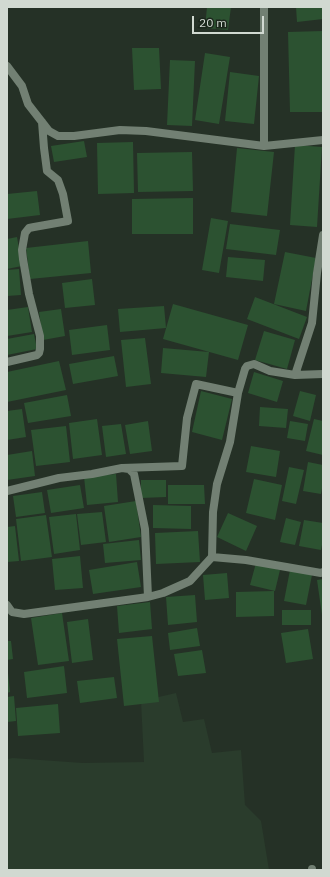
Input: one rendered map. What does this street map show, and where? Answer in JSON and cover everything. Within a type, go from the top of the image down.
[{"type":"street","points":[[264,7],[264,146]]},
{"type":"street","points":[[7,66],[22,86],[28,104],[49,131],[58,136],[74,136],[120,130],[146,131],[264,146],[323,140]]},
{"type":"street","points":[[7,362],[37,355],[40,349],[40,336],[23,259],[22,250],[25,233],[29,228],[34,226],[68,221],[63,194],[58,180],[47,171],[42,122]]},
{"type":"street","points":[[295,375],[312,323],[317,273],[323,235]]},
{"type":"street","points":[[7,605],[12,612],[24,614],[148,597],[163,593],[190,581],[212,557],[213,512],[217,484],[230,442],[238,393],[245,369],[247,366],[254,364],[270,370],[295,375],[323,374]]},
{"type":"street","points":[[7,492],[59,478],[92,474],[122,468],[182,466],[187,418],[196,384],[238,393]]},
{"type":"street","points":[[122,468],[128,469],[134,474],[145,529],[148,597]]},
{"type":"street","points":[[212,557],[246,560],[321,573],[323,572]]},
{"type":"shaded area","points":[[176,693],[183,722],[204,719],[212,753],[241,750],[245,805],[261,821],[269,870],[7,870],[7,759],[13,758],[83,763],[144,762],[141,701]]},
{"type":"building","points":[[207,7],[231,7],[228,30],[205,28]]},
{"type":"building","points":[[296,7],[323,7],[323,19],[297,22]]},
{"type":"building","points":[[323,31],[323,112],[290,112],[288,32]]},
{"type":"building","points":[[132,48],[159,48],[161,89],[134,90]]},
{"type":"building","points":[[205,53],[230,57],[219,124],[195,120]]},
{"type":"building","points":[[170,60],[195,61],[192,126],[167,125]]},
{"type":"building","points":[[230,72],[259,76],[254,124],[225,121]]},
{"type":"building","points":[[84,141],[87,157],[54,162],[51,146]]},
{"type":"building","points":[[133,142],[134,193],[98,194],[97,143]]},
{"type":"building","points":[[295,145],[322,147],[317,227],[290,225]]},
{"type":"building","points":[[237,148],[274,152],[267,216],[231,212]]},
{"type":"building","points":[[192,152],[193,191],[138,192],[137,153]]},
{"type":"building","points":[[37,191],[40,215],[7,219],[7,194]]},
{"type":"building","points":[[193,198],[193,234],[132,234],[132,199]]},
{"type":"building","points":[[211,218],[228,221],[219,273],[202,270]]},
{"type":"building","points":[[230,224],[280,230],[276,255],[226,249]]},
{"type":"building","points":[[17,237],[22,266],[7,269],[7,239]]},
{"type":"building","points":[[88,241],[91,273],[30,279],[26,248]]},
{"type":"building","points":[[285,252],[316,258],[306,311],[274,304]]},
{"type":"building","points":[[228,257],[265,260],[263,281],[226,277]]},
{"type":"building","points":[[19,269],[21,295],[7,296],[7,270]]},
{"type":"building","points":[[92,279],[95,305],[65,308],[62,283]]},
{"type":"building","points":[[255,297],[307,317],[299,339],[247,319]]},
{"type":"building","points":[[173,304],[248,325],[238,360],[163,339]]},
{"type":"building","points":[[164,306],[166,328],[120,332],[118,309]]},
{"type":"building","points":[[28,307],[32,332],[7,336],[7,310]]},
{"type":"building","points":[[61,309],[65,336],[43,340],[39,312]]},
{"type":"building","points":[[107,325],[110,350],[72,355],[69,330]]},
{"type":"building","points":[[264,331],[295,340],[287,369],[255,360]]},
{"type":"building","points":[[34,334],[37,349],[7,355],[7,339]]},
{"type":"building","points":[[145,338],[151,384],[126,387],[121,340]]},
{"type":"building","points":[[163,348],[209,352],[206,377],[161,373]]},
{"type":"building","points":[[114,356],[118,376],[73,384],[69,364]]},
{"type":"building","points":[[59,361],[66,390],[7,402],[7,372]]},
{"type":"building","points":[[254,372],[283,381],[277,402],[248,393]]},
{"type":"building","points":[[201,391],[232,399],[222,440],[192,432]]},
{"type":"building","points":[[300,391],[316,395],[310,421],[293,416]]},
{"type":"building","points":[[67,395],[71,416],[28,423],[24,403]]},
{"type":"building","points":[[260,407],[288,409],[286,428],[259,426]]},
{"type":"building","points":[[22,409],[26,437],[7,440],[7,411]]},
{"type":"building","points":[[97,419],[102,455],[73,459],[69,423]]},
{"type":"building","points":[[314,419],[323,421],[323,455],[306,451]]},
{"type":"building","points":[[148,421],[152,451],[130,454],[125,425]]},
{"type":"building","points":[[290,421],[308,424],[305,441],[287,438]]},
{"type":"building","points":[[121,424],[126,454],[106,457],[102,426]]},
{"type":"building","points":[[66,426],[70,462],[36,466],[31,430]]},
{"type":"building","points":[[251,446],[280,451],[276,477],[246,472]]},
{"type":"building","points":[[32,451],[35,476],[7,480],[7,455]]},
{"type":"building","points":[[308,462],[323,465],[323,483],[321,494],[303,491]]},
{"type":"building","points":[[289,467],[304,470],[296,504],[282,501]]},
{"type":"building","points":[[116,474],[118,502],[87,505],[84,477]]},
{"type":"building","points":[[254,479],[282,485],[275,520],[246,513]]},
{"type":"building","points":[[141,480],[166,480],[166,497],[141,498]]},
{"type":"building","points":[[80,485],[84,508],[51,513],[47,490]]},
{"type":"building","points":[[168,485],[204,485],[205,504],[168,504]]},
{"type":"building","points":[[42,492],[45,513],[16,517],[13,496]]},
{"type":"building","points":[[136,501],[141,537],[109,542],[104,506]]},
{"type":"building","points":[[153,505],[191,506],[191,529],[153,528]]},
{"type":"building","points":[[102,512],[106,542],[81,545],[77,514]]},
{"type":"building","points":[[228,513],[257,526],[246,551],[217,537]]},
{"type":"building","points":[[76,514],[80,550],[54,554],[49,517]]},
{"type":"building","points":[[46,515],[52,557],[21,561],[16,519]]},
{"type":"building","points":[[286,518],[301,522],[295,545],[280,542]]},
{"type":"building","points":[[304,520],[323,523],[323,540],[321,550],[299,546]]},
{"type":"building","points":[[15,526],[19,561],[7,562],[7,527]]},
{"type":"building","points":[[198,531],[200,562],[156,564],[155,533]]},
{"type":"building","points":[[139,540],[141,560],[105,563],[103,544]]},
{"type":"building","points":[[80,556],[83,588],[55,590],[52,559]]},
{"type":"building","points":[[137,562],[141,587],[93,594],[89,570]]},
{"type":"building","points":[[256,563],[280,570],[275,591],[250,585]]},
{"type":"building","points":[[290,570],[312,575],[306,605],[284,601]]},
{"type":"building","points":[[227,573],[229,598],[205,600],[203,575]]},
{"type":"building","points":[[323,579],[323,615],[322,615],[317,580]]},
{"type":"building","points":[[274,591],[274,616],[236,617],[236,592]]},
{"type":"building","points":[[195,595],[197,622],[168,625],[166,597]]},
{"type":"building","points":[[150,602],[152,629],[119,633],[117,606]]},
{"type":"building","points":[[282,610],[311,610],[311,625],[282,625]]},
{"type":"building","points":[[62,613],[69,661],[38,665],[31,618]]},
{"type":"building","points":[[88,619],[93,660],[72,663],[67,622]]},
{"type":"building","points":[[197,628],[200,646],[170,650],[168,633]]},
{"type":"building","points":[[308,629],[313,659],[286,663],[281,633]]},
{"type":"building","points":[[152,636],[159,702],[124,706],[117,639]]},
{"type":"building","points":[[7,641],[11,641],[13,659],[7,660]]},
{"type":"building","points":[[202,650],[206,673],[178,676],[174,654]]},
{"type":"building","points":[[64,666],[67,693],[27,698],[24,672]]},
{"type":"building","points":[[7,673],[10,692],[7,693]]},
{"type":"building","points":[[114,677],[117,698],[80,703],[77,681]]},
{"type":"building","points":[[14,696],[16,721],[7,722],[7,697]]},
{"type":"building","points":[[58,704],[60,733],[18,736],[16,708]]}]
